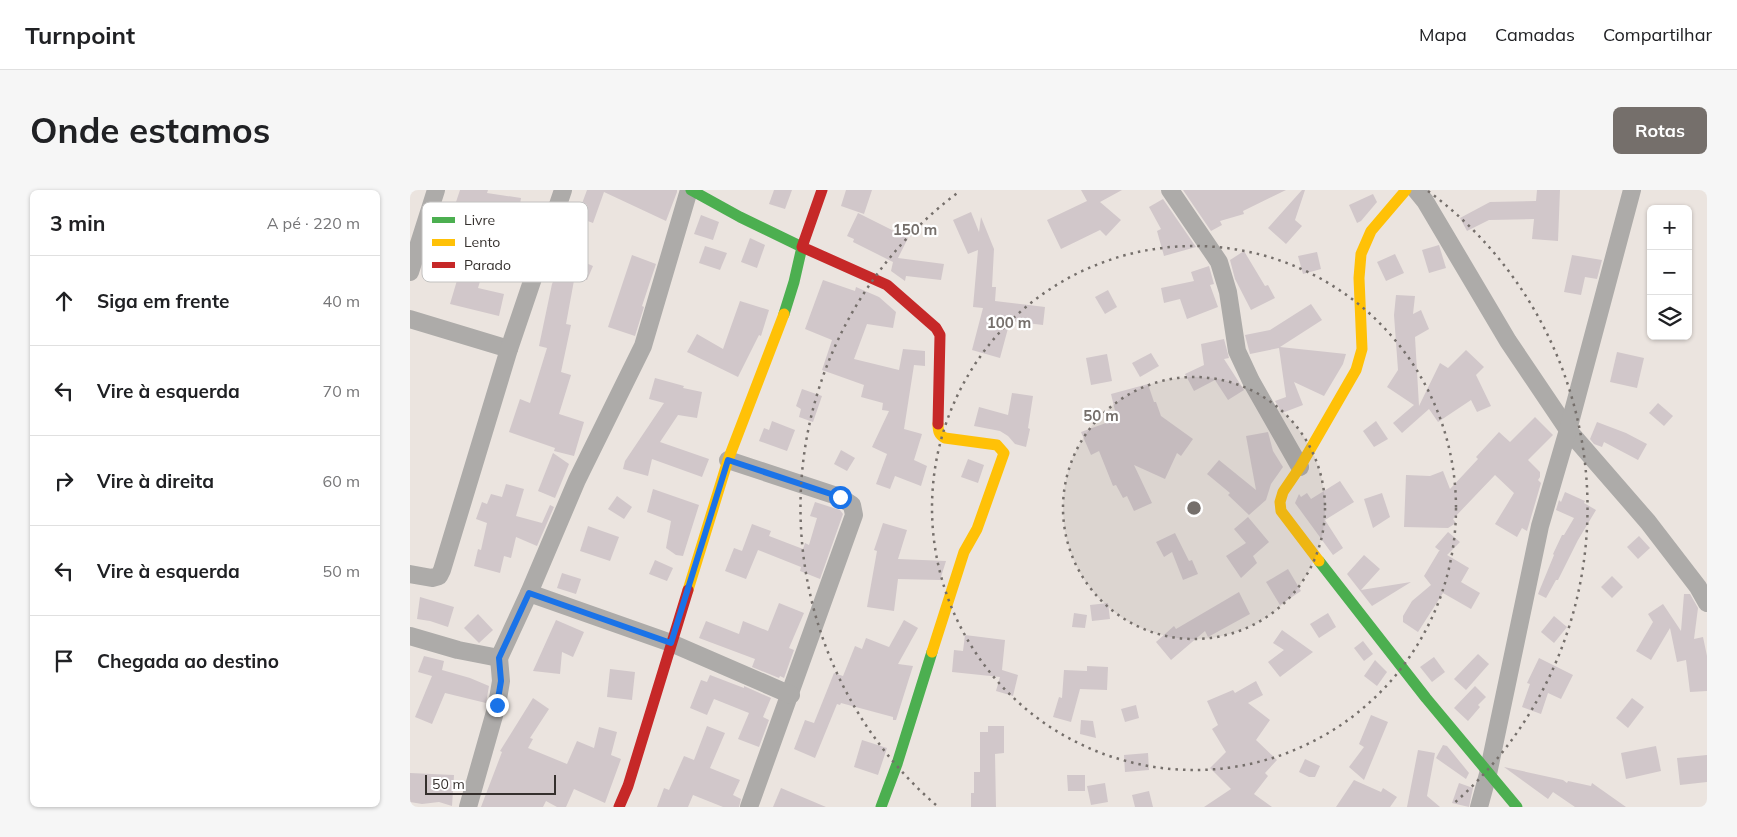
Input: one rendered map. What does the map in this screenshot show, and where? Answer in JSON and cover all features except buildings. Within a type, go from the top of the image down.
[{"type":"street","points":[[432,202],[436,190]]},
{"type":"street","points":[[559,202],[563,190]]},
{"type":"street","points":[[468,807],[497,705],[501,681],[499,658],[577,480],[643,346],[690,190],[802,247],[887,285],[936,328],[940,335],[938,431],[941,436],[997,445],[1004,453],[977,529],[964,552],[897,764],[881,807]]},
{"type":"street","points":[[619,807],[628,786],[728,460],[778,332],[794,282],[802,247],[822,190]]},
{"type":"street","points":[[1170,190],[1218,262],[1228,292],[1237,351],[1251,381],[1300,467]]},
{"type":"street","points":[[1406,190],[1370,231],[1361,254],[1358,278],[1362,349],[1356,370],[1300,467],[1283,492],[1280,502],[1281,511],[1382,642],[1488,774],[1517,807]]},
{"type":"street","points":[[1416,190],[1425,201],[1508,341],[1568,430],[1648,522],[1698,587],[1707,603]]},
{"type":"street","points":[[1479,807],[1488,774],[1540,526],[1568,430],[1632,190]]},
{"type":"street","points":[[410,272],[422,234]]},
{"type":"street","points":[[410,574],[432,578],[439,576],[442,570],[509,349],[532,282]]},
{"type":"street","points":[[410,319],[509,349]]},
{"type":"street","points":[[728,460],[840,497],[852,505],[854,515],[750,807]]},
{"type":"street","points":[[529,593],[671,643],[791,695]]},
{"type":"street","points":[[410,636],[458,650],[499,658]]},
{"type":"traffic: fast","points":[[691,190],[740,217],[802,247],[784,314]]},
{"type":"traffic: fast","points":[[1319,561],[1426,698],[1517,807]]},
{"type":"traffic: fast","points":[[881,807],[897,764],[932,652]]},
{"type":"traffic: slow","points":[[1319,561],[1281,511],[1280,502],[1283,492],[1300,467],[1356,370],[1362,349],[1359,278],[1361,254],[1371,231],[1406,190]]},
{"type":"traffic: slow","points":[[688,590],[728,460],[784,314]]},
{"type":"traffic: slow","points":[[932,652],[964,552],[977,529],[1004,453],[997,445],[945,438],[939,433],[938,424]]},
{"type":"traffic: jam","points":[[822,190],[802,247],[887,285],[936,328],[940,335],[938,424]]},
{"type":"traffic: jam","points":[[619,807],[628,786],[688,590]]},
{"type":"route","points":[[497,705],[501,681],[499,658],[529,593],[671,643],[728,460],[840,497]]}]
